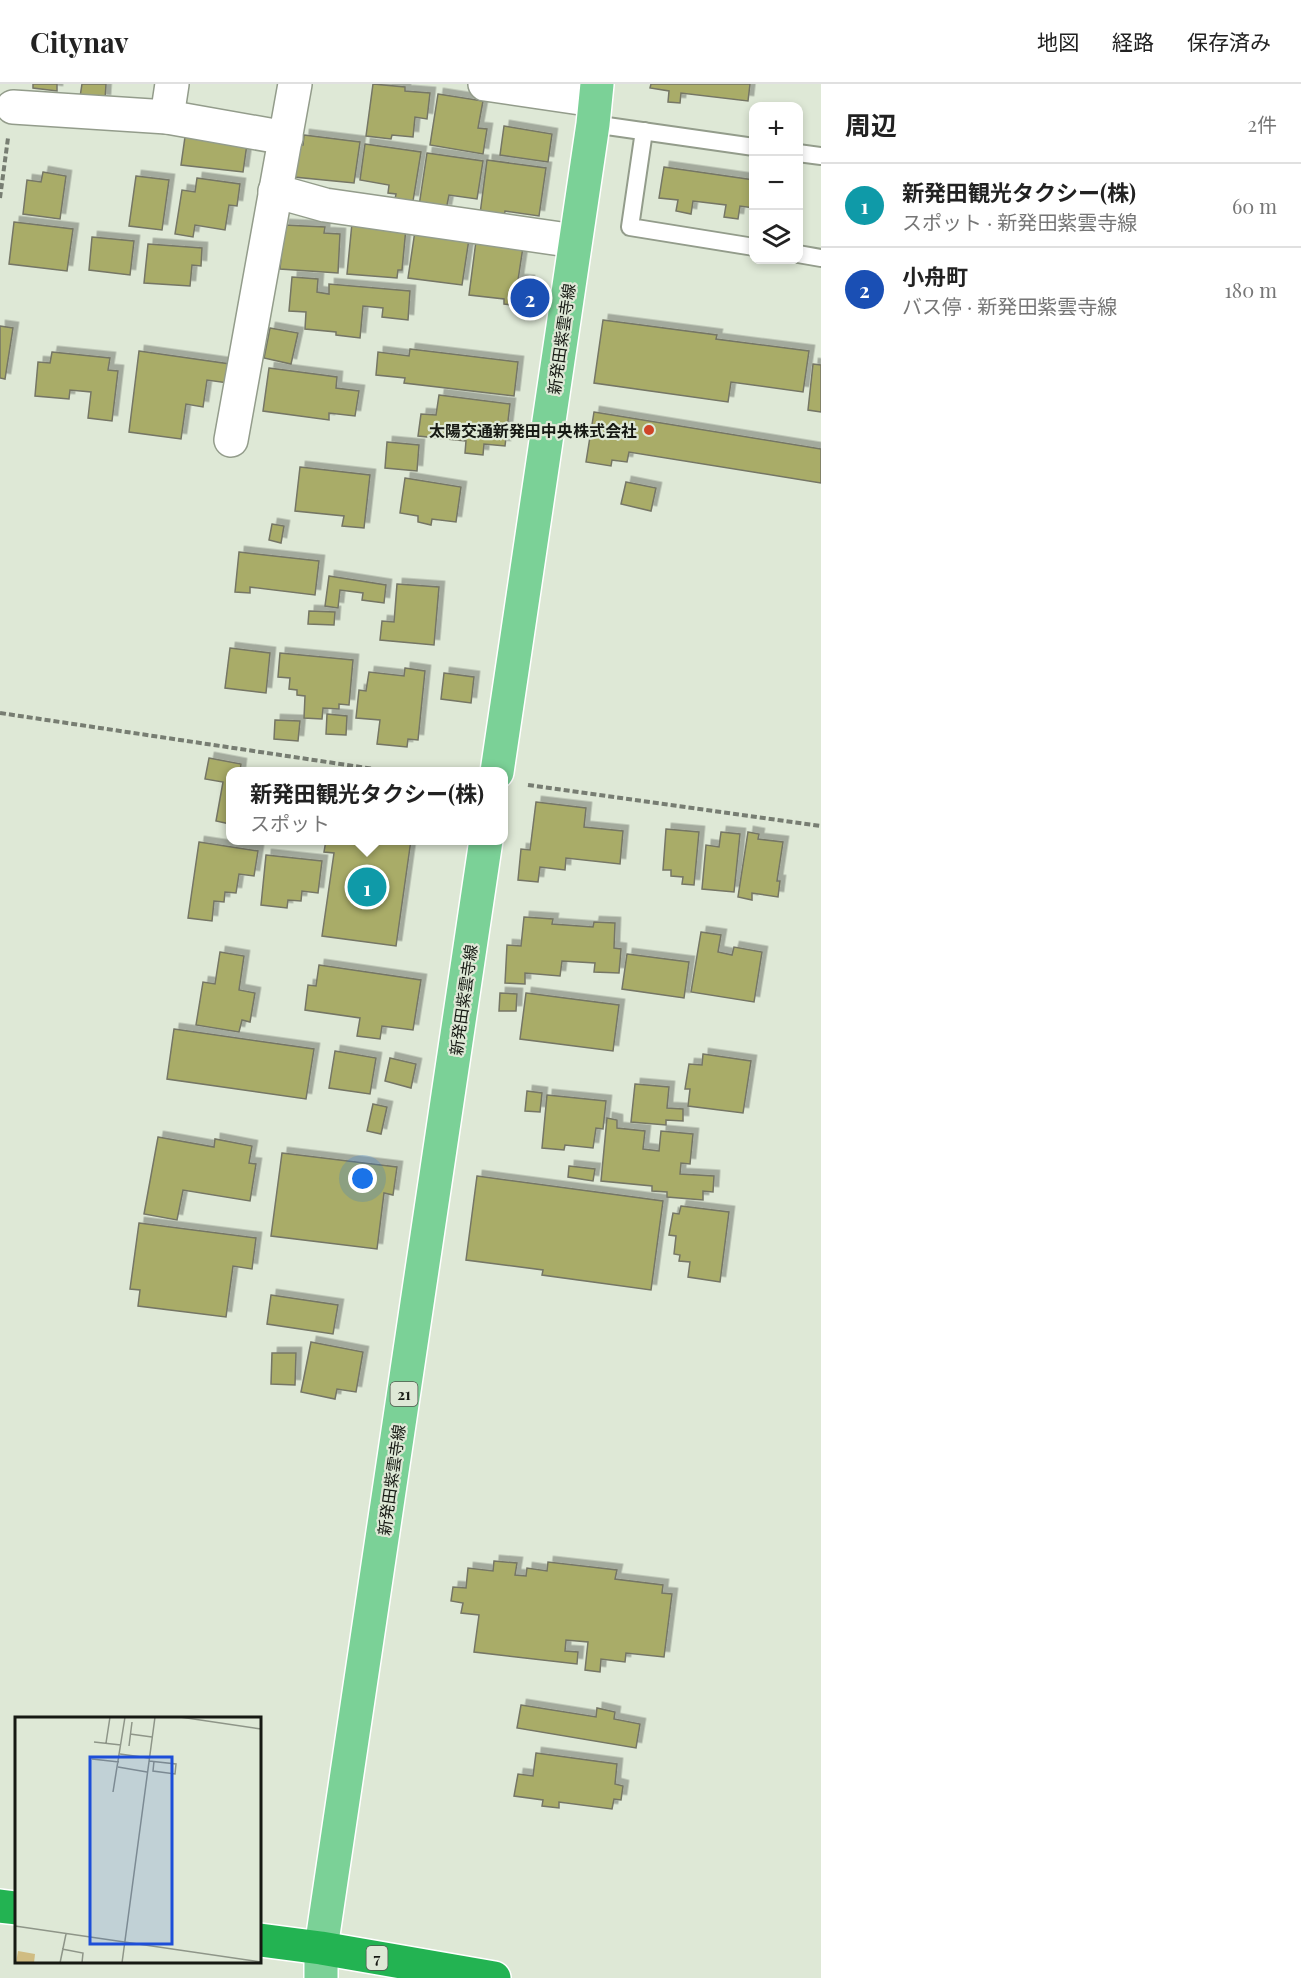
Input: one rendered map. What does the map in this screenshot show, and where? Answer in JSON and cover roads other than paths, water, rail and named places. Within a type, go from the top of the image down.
[{"type":"highway","points":[[0,1906],[15,1908]]},
{"type":"highway","name":"7","points":[[261,1940],[321,1963],[494,1978]]},
{"type":"main road","name":"新発田紫雲寺線","points":[[511,778],[575,241],[595,103]]},
{"type":"main road","name":"新発田紫雲寺線","points":[[321,1963],[485,845]]},
{"type":"street","points":[[167,117],[172,84]]},
{"type":"street","points":[[231,440],[296,84]]},
{"type":"street","points":[[485,84],[595,103]]},
{"type":"street","points":[[13,107],[167,117],[286,138]]},
{"type":"street","points":[[275,191],[326,205],[575,241]]},
{"type":"lane","points":[[595,103],[644,131],[749,146]]},
{"type":"lane","points":[[644,131],[630,227],[749,246]]},
{"type":"lane","points":[[803,154],[821,156]]},
{"type":"lane","points":[[803,255],[821,258]]},
{"type":"place","name":"小舟町","points":[[530,298]]},
{"type":"place","name":"太陽交通新発田中央株式会社","points":[[649,430]]},
{"type":"place","name":"新発田観光タクシー(株)","points":[[367,887]]}]
